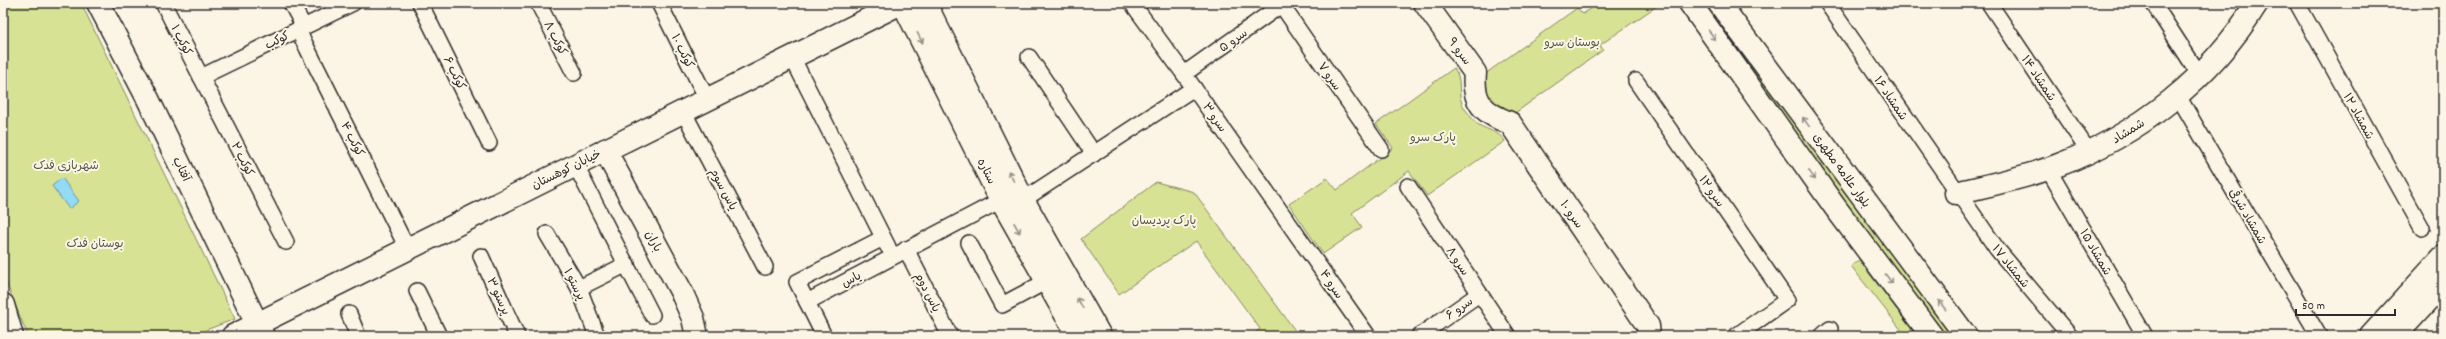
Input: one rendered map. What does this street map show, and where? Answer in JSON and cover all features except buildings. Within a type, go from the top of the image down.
[{"type":"street","name":"آفتاب","points":[[98,3],[148,99],[260,330]]},
{"type":"street","name":"کوکب ۱","points":[[163,3],[201,77]]},
{"type":"street","name":"کوکب ۴","points":[[292,3],[301,28],[408,248]]},
{"type":"street","name":"کوکب","points":[[201,77],[353,3]]},
{"type":"street","name":"کوکب ۶","points":[[420,3],[489,143]]},
{"type":"street","name":"کوکب ۸","points":[[538,3],[574,73]]},
{"type":"street","name":"کوکب ۱۰","points":[[659,3],[707,100]]},
{"type":"street","name":"خیابان کوهستان","points":[[232,336],[260,330],[408,248],[902,3]]},
{"type":"street","name":"ستاره","points":[[902,3],[1001,200],[1078,336]]},
{"type":"street","name":"ستاره","points":[[925,3],[1023,200],[1100,336]]},
{"type":"street","name":"سرو ۳","points":[[1132,3],[1297,233]]},
{"type":"street","name":"سرو ۹","points":[[1425,3],[1475,73],[1474,86],[1480,104]]},
{"type":"street","points":[[1690,3],[1835,207],[1932,336]]},
{"type":"street","name":"بلوار علامه مطهری","points":[[1719,3],[1966,336]]},
{"type":"street","name":"شمشاد ۱۶","points":[[1827,3],[1956,193]]},
{"type":"street","name":"شمشاد ۱۴","points":[[1989,3],[2089,152]]},
{"type":"street","points":[[2153,3],[2199,74]]},
{"type":"street","name":"شمشاد","points":[[1956,193],[2048,169],[2113,142],[2146,121],[2178,96],[2216,57],[2258,3]]},
{"type":"street","name":"شمشاد ۱۲","points":[[2297,3],[2422,228]]},
{"type":"street","name":"سرو ۵","points":[[1184,74],[1281,4]]},
{"type":"street","name":"سرو ۷","points":[[1281,4],[1381,149]]},
{"type":"street","points":[[792,57],[893,257]]},
{"type":"street","points":[[1029,57],[1094,154]]},
{"type":"street","name":"کوکب ۲","points":[[201,77],[286,242]]},
{"type":"street","name":"سرو ۱۲","points":[[1636,81],[1787,300],[1741,335]]},
{"type":"street","points":[[1023,200],[1194,88]]},
{"type":"street","name":"شمشاد شرقی","points":[[2178,96],[2319,336]]},
{"type":"street","name":"سرو ۱۰","points":[[1480,104],[1492,116],[1510,123],[1648,326],[1649,336]]},
{"type":"street","name":"یاس سوم","points":[[683,111],[765,267]]},
{"type":"street","name":"باران","points":[[605,150],[681,291],[693,318],[697,336]]},
{"type":"street","name":"شمشاد ۱۵","points":[[2048,169],[2144,336]]},
{"type":"street","points":[[581,176],[652,315]]},
{"type":"street","name":"سرو ۸","points":[[1408,186],[1508,336]]},
{"type":"street","name":"شمشاد ۱۷","points":[[1956,193],[1996,249],[2070,336]]},
{"type":"street","name":"یاس","points":[[883,238],[797,282],[807,302],[1001,200]]},
{"type":"street","name":"سرو ۴","points":[[1297,233],[1368,336]]},
{"type":"street","name":"پرستو ۱","points":[[547,234],[579,288],[597,336]]},
{"type":"street","points":[[970,243],[1002,305],[1047,281]]},
{"type":"street","name":"یاس دوم","points":[[906,249],[950,336]]},
{"type":"street","name":"پرستو ۳","points":[[481,256],[517,336]]},
{"type":"street","points":[[2371,336],[2443,257]]},
{"type":"street","points":[[579,288],[627,264]]},
{"type":"street","points":[[2395,336],[2443,284]]},
{"type":"street","points":[[417,291],[439,336]]},
{"type":"street","name":"سرو ۶","points":[[1419,336],[1479,294]]},
{"type":"street","points":[[807,302],[824,336]]},
{"type":"street","points":[[3,305],[12,336]]},
{"type":"street","points":[[349,314],[358,336]]},
{"type":"green space","name":"بوستان فدک","points":[[3,3],[81,3],[235,319],[190,336],[28,336],[3,275]]},
{"type":"green space","name":"بوستان سرو","points":[[1597,3],[1661,3],[1600,45],[1603,50],[1515,113],[1503,111],[1491,103],[1482,88],[1485,74],[1577,8],[1583,14]]},
{"type":"green space","points":[[1698,3],[1708,3],[1953,336],[1939,336]]},
{"type":"green space","name":"پارک سرو","points":[[1454,68],[1459,78],[1460,99],[1465,109],[1477,124],[1496,133],[1505,141],[1427,196],[1409,171],[1352,213],[1362,227],[1323,254],[1289,204],[1327,178],[1337,190],[1393,148],[1376,124]]},
{"type":"green space","name":"پارک پردیسان","points":[[1156,182],[1194,192],[1299,336],[1251,336],[1260,329],[1196,241],[1119,294],[1081,239]]},
{"type":"green space","points":[[1859,260],[1917,336],[1906,336],[1851,266]]},
{"type":"water","points":[[62,178],[79,201],[69,209],[52,186]]},
{"type":"park label","name":"شهربازی فدک","points":[[66,165]]}]
